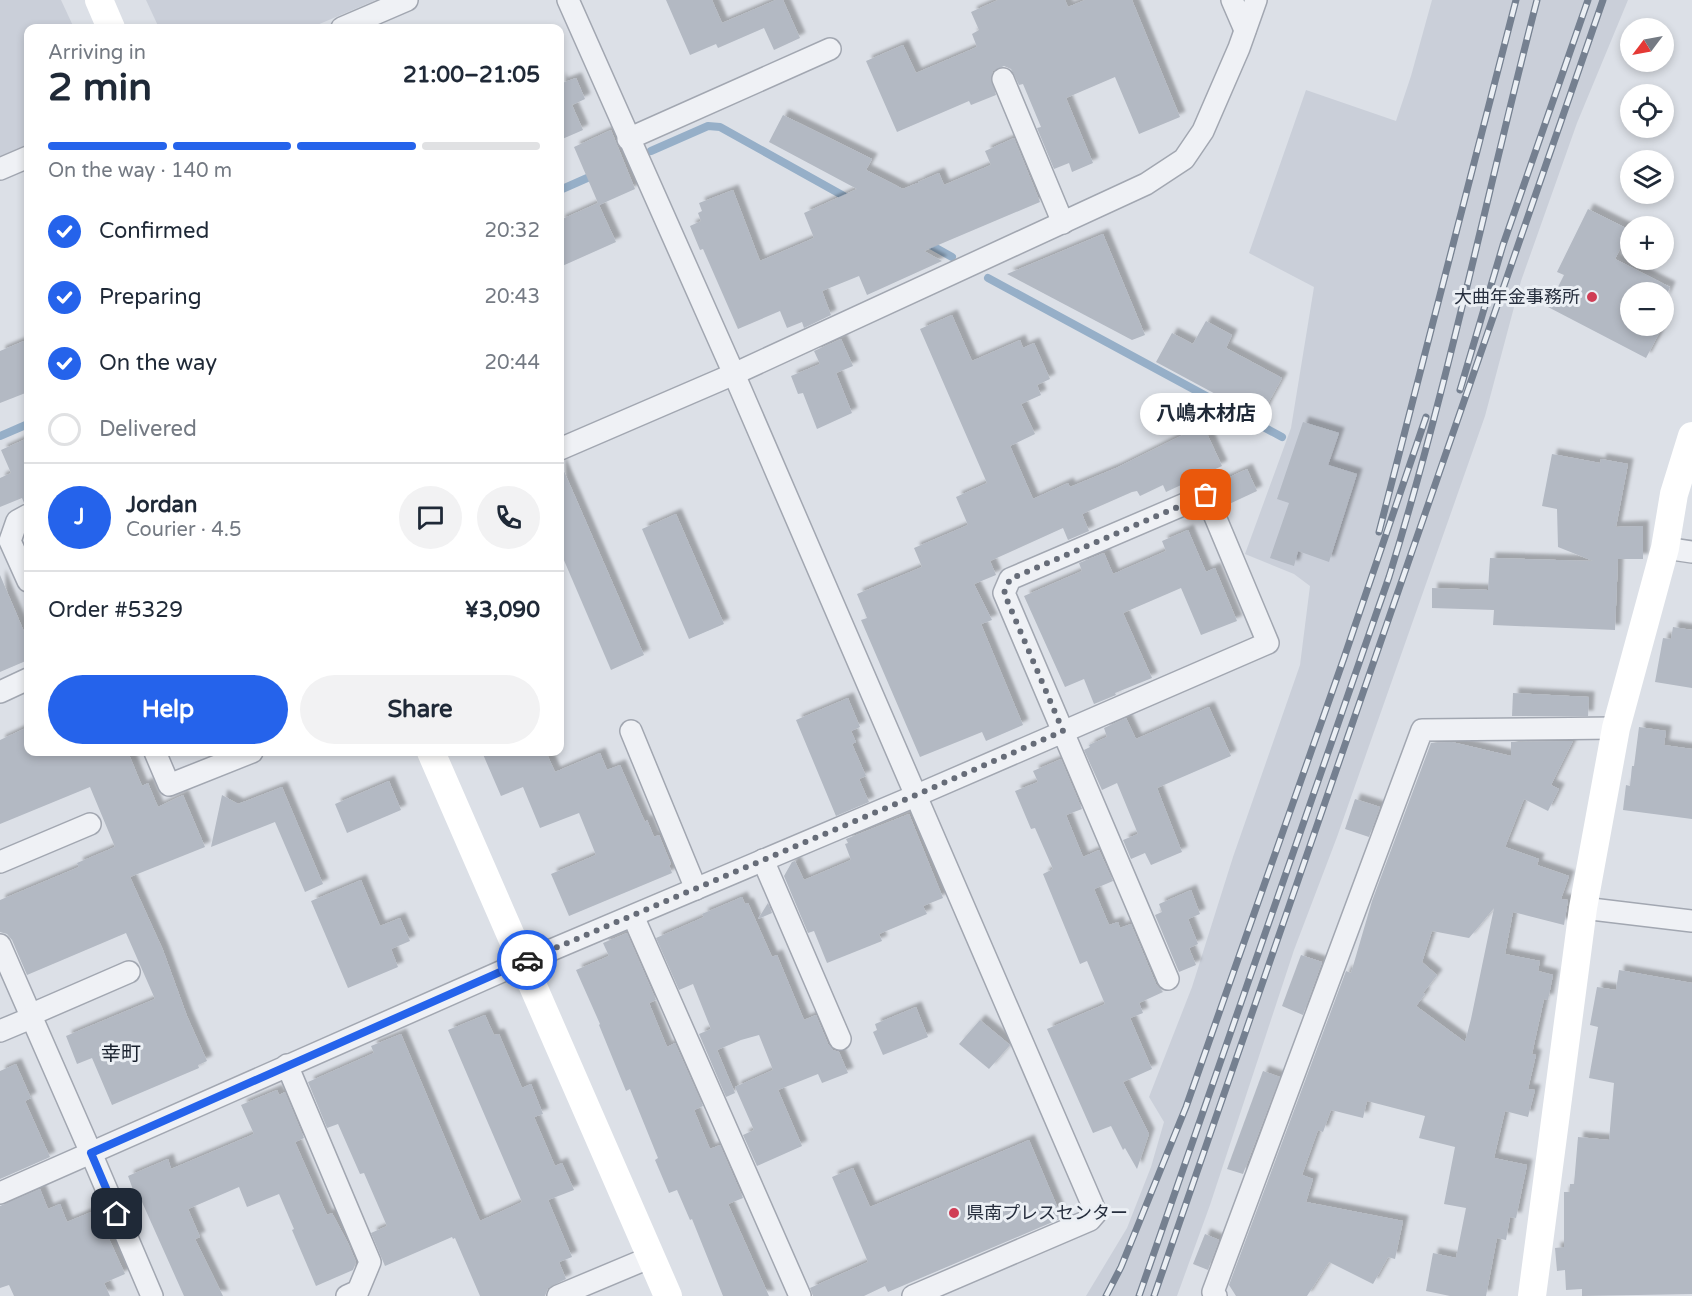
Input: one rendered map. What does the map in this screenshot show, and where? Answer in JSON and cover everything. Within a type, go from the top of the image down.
[{"type":"street","points":[[99,0],[109,24]]},
{"type":"street","points":[[351,24],[407,0]]},
{"type":"street","points":[[568,0],[734,374],[1096,1213],[1090,1220],[914,1296]]},
{"type":"street","points":[[1232,0],[1245,30]]},
{"type":"street","points":[[564,447],[734,374],[1063,223],[1146,184],[1185,159],[1203,131],[1256,0]]},
{"type":"street","points":[[628,139],[830,49]]},
{"type":"street","points":[[1003,79],[1063,223]]},
{"type":"street","points":[[0,169],[24,159]]},
{"type":"street","points":[[1532,1296],[1582,908],[1616,728],[1679,550],[1674,494],[1692,436]]},
{"type":"street","points":[[0,1193],[523,962],[915,796],[1063,731],[1268,643],[1206,495],[1010,579],[1004,593],[1063,731],[1168,979]]},
{"type":"street","points":[[24,517],[17,521],[10,540],[24,572]]},
{"type":"street","points":[[0,692],[24,681]]},
{"type":"street","points":[[1215,1294],[1422,730],[1616,728]]},
{"type":"street","points":[[631,731],[696,889]]},
{"type":"street","points":[[157,756],[169,785],[242,756]]},
{"type":"street","points":[[433,756],[668,1296]]},
{"type":"street","points":[[0,862],[90,824]]},
{"type":"street","points":[[763,860],[840,1039]]},
{"type":"street","points":[[1582,908],[1692,921]]},
{"type":"street","points":[[633,916],[800,1296]]},
{"type":"street","points":[[0,945],[151,1296]]},
{"type":"street","points":[[0,1031],[129,972]]},
{"type":"street","points":[[287,1065],[370,1262],[358,1291],[347,1296]]},
{"type":"street","points":[[558,1296],[651,1257]]},
{"type":"shaded area","points":[[0,0],[61,0],[72,24],[24,24],[24,148],[0,158]]},
{"type":"shaded area","points":[[146,0],[376,0],[319,24],[157,24]]},
{"type":"shaded area","points":[[1432,0],[1628,0],[1577,123],[1521,281],[1485,416],[1337,837],[1294,950],[1210,1205],[1177,1296],[1086,1296],[1127,1228],[1151,1167],[1164,1122],[1149,1097],[1192,987],[1233,857],[1300,665],[1310,586],[1294,574],[1245,554],[1291,428],[1314,287],[1249,253],[1306,90],[1396,121]]},
{"type":"building","points":[[666,0],[712,0],[722,23],[776,0],[783,0],[800,38],[774,50],[764,28],[718,48],[716,44],[690,55]]},
{"type":"building","points":[[998,0],[1065,0],[1068,7],[1085,0],[1132,0],[1180,117],[1139,134],[1115,77],[1066,98],[1093,163],[1072,172],[1069,163],[1054,169],[1037,128],[1041,127],[1023,84],[1019,85],[1011,69],[1004,66],[993,71],[991,77],[996,95],[971,105],[969,101],[897,132],[866,61],[903,45],[916,73],[977,47],[972,34],[979,30],[971,12]]},
{"type":"building","points":[[576,78],[585,99],[572,105],[583,130],[564,138],[564,82]]},
{"type":"building","points":[[783,115],[872,159],[866,170],[903,189],[919,184],[918,182],[939,173],[944,185],[991,165],[985,151],[1014,138],[1040,202],[924,251],[942,261],[867,295],[859,276],[822,291],[831,315],[804,328],[802,322],[787,328],[780,311],[738,329],[703,249],[700,250],[690,226],[701,221],[698,213],[702,211],[699,203],[733,190],[760,261],[814,238],[804,213],[857,189],[769,142]]},
{"type":"building","points":[[611,130],[635,189],[599,205],[616,242],[564,265],[564,218],[598,203],[574,147]]},
{"type":"building","name":"大曲年金事務所","points":[[1588,209],[1620,225],[1620,249],[1615,259],[1620,262],[1620,270],[1637,270],[1660,282],[1620,282],[1620,336],[1658,336],[1646,358],[1548,307],[1564,275],[1557,272]]},
{"type":"building","points":[[1103,234],[1145,335],[1132,340],[1007,274]]},
{"type":"building","points":[[952,315],[972,361],[1020,340],[1023,348],[1034,343],[1050,379],[1037,385],[1041,395],[1021,404],[1035,434],[1010,446],[1033,499],[1068,483],[1070,487],[1116,468],[1203,425],[1222,466],[1166,492],[1163,485],[1140,496],[1137,491],[1132,492],[1082,514],[1089,531],[1068,540],[1063,528],[990,561],[996,575],[974,584],[992,620],[981,624],[1023,725],[986,741],[982,732],[920,757],[861,620],[867,618],[857,594],[922,567],[914,548],[968,525],[956,497],[987,483],[920,329]]},
{"type":"building","points":[[1206,321],[1232,335],[1226,348],[1282,378],[1260,418],[1156,362],[1172,333],[1193,344]]},
{"type":"building","points":[[841,339],[853,366],[836,373],[852,413],[817,429],[803,393],[798,394],[791,376],[820,364],[814,351]]},
{"type":"building","points":[[24,341],[24,394],[0,403],[0,351]]},
{"type":"building","points":[[1303,422],[1339,433],[1328,465],[1357,474],[1329,562],[1298,551],[1294,566],[1270,558],[1289,503],[1277,499]]},
{"type":"building","points":[[24,440],[24,503],[22,498],[0,507],[0,478],[11,473],[1,450]]},
{"type":"building","points":[[1552,454],[1600,463],[1601,459],[1628,464],[1616,527],[1643,526],[1643,559],[1618,559],[1615,630],[1493,625],[1494,610],[1432,608],[1432,588],[1488,590],[1490,558],[1593,561],[1558,547],[1557,509],[1542,506]]},
{"type":"building","points":[[1247,469],[1257,491],[1227,505],[1217,483]]},
{"type":"building","points":[[564,471],[644,655],[611,670],[564,560]]},
{"type":"building","points":[[676,514],[724,624],[689,639],[642,529]]},
{"type":"building","points":[[1188,530],[1206,572],[1215,568],[1237,621],[1201,635],[1181,588],[1123,613],[1152,678],[1094,704],[1084,679],[1065,687],[1024,596],[1082,571],[1079,563],[1104,553],[1113,574],[1166,551],[1162,541]]},
{"type":"building","points":[[0,575],[24,632],[24,662],[0,672]]},
{"type":"building","points":[[1673,627],[1692,630],[1692,688],[1655,682],[1663,638],[1671,639]]},
{"type":"building","points":[[1513,693],[1589,697],[1588,716],[1512,716]]},
{"type":"building","points":[[848,698],[860,727],[851,731],[856,742],[852,744],[866,776],[859,779],[869,802],[836,816],[796,720]]},
{"type":"building","points":[[1209,707],[1231,756],[1157,788],[1182,852],[1151,865],[1145,853],[1131,859],[1123,840],[1138,834],[1117,783],[1102,790],[1084,750],[1090,747],[1089,745],[1107,737],[1104,728],[1126,718],[1136,739]]},
{"type":"building","points":[[1639,727],[1666,731],[1664,745],[1692,749],[1692,819],[1623,810],[1626,785],[1630,786],[1632,766],[1634,766]]},
{"type":"building","points":[[24,729],[24,756],[130,756],[142,786],[148,783],[158,807],[183,795],[205,847],[130,877],[163,950],[187,1016],[207,1061],[198,1065],[199,1068],[112,1105],[92,1058],[77,1064],[66,1036],[155,999],[126,933],[27,975],[12,940],[7,934],[0,932],[0,900],[79,867],[77,863],[115,847],[90,787],[0,824],[0,740]]},
{"type":"building","points":[[1573,741],[1551,785],[1559,789],[1548,811],[1524,799],[1505,847],[1539,859],[1537,865],[1569,876],[1561,899],[1568,900],[1564,925],[1513,912],[1505,954],[1540,961],[1538,971],[1553,975],[1548,1000],[1544,999],[1532,1054],[1536,1055],[1528,1089],[1535,1090],[1528,1117],[1505,1111],[1494,1158],[1527,1165],[1516,1218],[1510,1217],[1506,1240],[1497,1238],[1486,1296],[1450,1296],[1426,1291],[1433,1253],[1456,1258],[1466,1208],[1444,1204],[1455,1147],[1419,1138],[1425,1116],[1367,1101],[1363,1118],[1331,1110],[1323,1132],[1318,1130],[1302,1175],[1313,1179],[1306,1202],[1403,1221],[1395,1259],[1388,1257],[1373,1284],[1329,1262],[1307,1296],[1236,1296],[1229,1285],[1346,971],[1351,973],[1372,901],[1431,743],[1452,742],[1511,756],[1511,742]],"holes":[[[1494,908],[1465,1042],[1416,1006],[1437,975],[1422,962],[1432,931],[1469,938]]]},
{"type":"building","points":[[600,753],[607,770],[620,765],[645,822],[647,820],[654,837],[659,835],[671,864],[669,865],[672,873],[569,916],[551,874],[596,855],[579,813],[540,828],[523,787],[501,796],[484,756],[548,756],[555,772]]},
{"type":"building","points":[[1061,759],[1082,809],[1066,815],[1083,857],[1099,850],[1113,881],[1094,889],[1109,925],[1118,922],[1120,928],[1131,924],[1156,984],[1163,992],[1139,1003],[1143,1013],[1130,1018],[1152,1069],[1123,1082],[1149,1134],[1137,1169],[1125,1148],[1123,1150],[1111,1126],[1093,1133],[1047,1029],[1105,1004],[1087,961],[1080,964],[1043,874],[1053,869],[1035,828],[1031,829],[1015,791],[1038,782],[1033,771]]},
{"type":"building","points":[[389,781],[401,810],[347,833],[335,804]]},
{"type":"building","points":[[282,787],[323,884],[305,892],[275,822],[211,847],[222,795],[238,804]]},
{"type":"building","points":[[1355,799],[1380,807],[1369,837],[1345,829]]},
{"type":"building","points":[[909,814],[943,898],[923,906],[927,914],[879,934],[882,941],[827,963],[814,931],[808,933],[784,876],[792,862],[795,861],[804,880],[851,860],[845,844],[848,843],[846,839]]},
{"type":"building","points":[[361,880],[380,926],[400,918],[410,941],[391,949],[398,967],[348,988],[311,901]]},
{"type":"building","points":[[1191,890],[1200,914],[1188,919],[1198,944],[1189,948],[1196,965],[1179,972],[1155,915],[1162,912],[1159,904]]},
{"type":"building","points":[[742,897],[745,904],[748,903],[772,957],[777,955],[804,1020],[816,1015],[828,1044],[833,1050],[839,1052],[848,1073],[822,1083],[818,1074],[778,1090],[802,1146],[757,1166],[743,1135],[754,1130],[735,1087],[773,1070],[759,1035],[717,1050],[735,1093],[726,1097],[699,1034],[711,1029],[693,984],[679,990],[656,938],[704,917],[702,914]]},
{"type":"building","points":[[768,903],[772,913],[758,919]]},
{"type":"building","points":[[627,933],[656,1000],[649,1003],[667,1047],[675,1043],[703,1106],[694,1110],[710,1149],[720,1145],[743,1198],[728,1204],[769,1296],[723,1296],[692,1219],[690,1220],[677,1190],[669,1193],[655,1160],[658,1158],[630,1089],[626,1091],[576,970],[609,956],[603,943]]},
{"type":"building","points":[[1301,955],[1322,962],[1303,1015],[1282,1006]]},
{"type":"building","points":[[1619,970],[1692,983],[1692,1294],[1582,1296],[1582,1289],[1566,1290],[1565,1270],[1557,1271],[1555,1248],[1564,1247],[1564,1192],[1570,1192],[1570,1184],[1574,1184],[1578,1137],[1609,1140],[1614,1083],[1589,1078],[1598,1027],[1590,1025],[1597,987],[1616,990]]},
{"type":"building","points":[[916,1007],[928,1037],[883,1055],[873,1032],[877,1030],[875,1024]]},
{"type":"building","points":[[485,1015],[494,1035],[499,1034],[522,1088],[531,1084],[543,1114],[534,1117],[555,1166],[562,1163],[574,1190],[548,1200],[572,1257],[559,1262],[566,1279],[548,1288],[545,1296],[480,1296],[455,1238],[452,1237],[385,1266],[371,1233],[387,1226],[364,1173],[360,1174],[338,1124],[327,1128],[308,1082],[374,1053],[371,1046],[401,1034],[480,1221],[522,1202],[448,1030]]},
{"type":"building","points":[[980,1020],[1010,1045],[989,1069],[959,1044]]},
{"type":"building","points":[[16,1064],[31,1098],[25,1101],[50,1157],[0,1179],[0,1071]]},
{"type":"building","points":[[1263,1071],[1280,1077],[1243,1174],[1227,1169]]},
{"type":"building","points":[[277,1090],[279,1095],[285,1092],[304,1138],[295,1142],[327,1215],[332,1213],[348,1243],[356,1262],[353,1270],[316,1286],[279,1194],[247,1207],[239,1187],[188,1209],[200,1237],[195,1239],[223,1296],[184,1296],[138,1193],[135,1195],[128,1176],[168,1159],[171,1169],[254,1134],[241,1105]]},
{"type":"building","name":"県南プレスセンター","points":[[1029,1140],[1062,1218],[888,1292],[885,1286],[864,1296],[813,1296],[810,1288],[868,1262],[832,1177],[853,1168],[870,1207]]},
{"type":"building","points":[[40,1189],[48,1209],[60,1204],[67,1222],[96,1210],[125,1274],[104,1283],[110,1296],[14,1296],[9,1285],[0,1288],[0,1206]]},
{"type":"building","points":[[1205,1234],[1219,1240],[1208,1270],[1193,1264]]},
{"type":"waterway","points":[[651,151],[708,126],[720,127],[851,200]]},
{"type":"waterway","points":[[564,188],[594,175]]},
{"type":"waterway","points":[[927,243],[952,257]]},
{"type":"waterway","points":[[988,278],[1282,437]]},
{"type":"waterway","points":[[0,436],[24,426]]},
{"type":"railway","points":[[1379,532],[1516,0]]},
{"type":"railway","points":[[1139,1296],[1389,577],[1449,362],[1537,0]]},
{"type":"railway","points":[[1460,390],[1503,245],[1588,0]]},
{"type":"railway","points":[[1154,1296],[1603,0]]},
{"type":"railway","points":[[1106,1296],[1121,1267],[1186,1107],[1426,417]]},
{"type":"way so far","points":[[527,960],[1063,731],[1004,593],[1010,579],[1206,495]]},
{"type":"place","name":"大曲年金事務所","points":[[1592,297]]},
{"type":"place","name":"八嶋木材店","points":[[1206,495]]},
{"type":"place","name":"県南プレスセンター","points":[[954,1213]]},
{"type":"district","name":"幸町","points":[[121,1053]]},
{"type":"route","points":[[117,1214],[91,1153],[527,960]]}]
